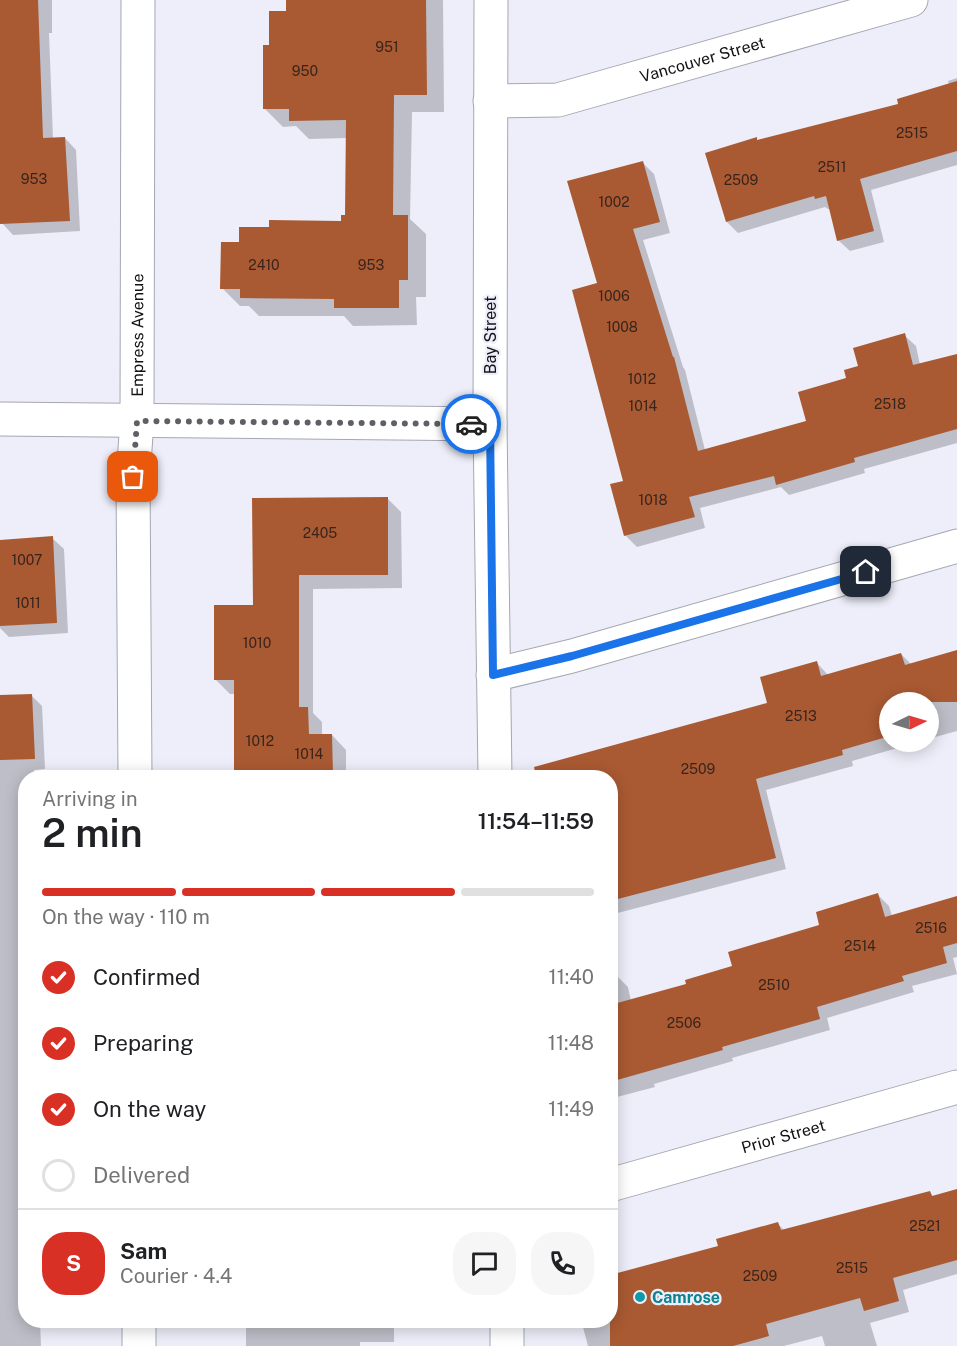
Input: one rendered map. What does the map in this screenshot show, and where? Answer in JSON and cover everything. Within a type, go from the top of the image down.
[{"type":"street","name":"Empress Avenue","points":[[135,770],[133,477],[137,421],[138,0]]},
{"type":"street","name":"Bay Street","points":[[491,0],[490,424],[495,770]]},
{"type":"street","name":"Vancouver Street","points":[[490,101],[558,100],[911,0]]},
{"type":"street","points":[[0,419],[490,424]]},
{"type":"street","points":[[493,675],[572,656],[957,546]]},
{"type":"street","name":"Prior Street","points":[[618,1183],[957,1087]]},
{"type":"street","points":[[139,1328],[139,1346]]},
{"type":"street","points":[[507,1328],[507,1346]]},
{"type":"building","points":[[0,0],[38,0],[43,138],[65,137],[70,221],[0,224]]},
{"type":"building","points":[[286,0],[426,0],[427,95],[394,95],[393,215],[408,215],[408,280],[399,280],[399,308],[334,308],[334,299],[240,298],[240,289],[220,289],[221,242],[239,242],[239,227],[269,227],[269,220],[341,221],[341,215],[345,215],[346,120],[289,121],[289,109],[263,109],[263,45],[269,45],[269,11],[286,11]]},
{"type":"building","points":[[957,81],[957,151],[860,179],[874,231],[837,241],[826,196],[815,199],[814,196],[726,222],[705,153],[757,137],[757,140],[898,104],[897,99]]},
{"type":"building","points":[[643,161],[660,222],[633,229],[674,357],[698,451],[806,421],[798,392],[846,378],[844,370],[858,366],[853,348],[905,333],[913,365],[957,354],[957,429],[854,458],[855,462],[776,485],[774,476],[689,497],[695,517],[624,536],[610,484],[623,481],[572,290],[597,283],[567,181]]},
{"type":"building","points":[[388,497],[388,575],[299,575],[299,707],[308,707],[309,734],[332,734],[333,770],[234,770],[234,680],[214,680],[214,605],[253,605],[252,498]]},
{"type":"building","points":[[53,536],[57,623],[0,626],[0,540]]},
{"type":"building","points":[[957,650],[957,702],[939,702],[939,692],[879,692],[879,739],[842,750],[843,755],[756,779],[776,858],[618,899],[618,770],[535,770],[534,767],[767,703],[760,677],[817,661],[821,676],[901,653],[905,665]]},
{"type":"building","points":[[32,694],[35,759],[0,760],[0,695]]},
{"type":"building","points":[[878,893],[885,917],[957,896],[957,943],[943,947],[947,963],[902,976],[904,981],[817,1007],[820,1019],[618,1080],[618,1003],[686,984],[685,980],[732,966],[728,952],[819,925],[816,912]]},
{"type":"building","points":[[957,1189],[957,1260],[893,1278],[899,1301],[864,1311],[860,1298],[766,1324],[769,1336],[733,1346],[610,1346],[610,1328],[618,1328],[618,1273],[718,1246],[716,1239],[778,1222],[781,1230],[930,1191],[932,1196]]},
{"type":"way so far","points":[[133,477],[137,421],[471,424]]},
{"type":"place","name":"Camrose","points":[[640,1297]]},
{"type":"route","points":[[471,424],[490,424],[493,675],[572,656],[866,572]]}]
